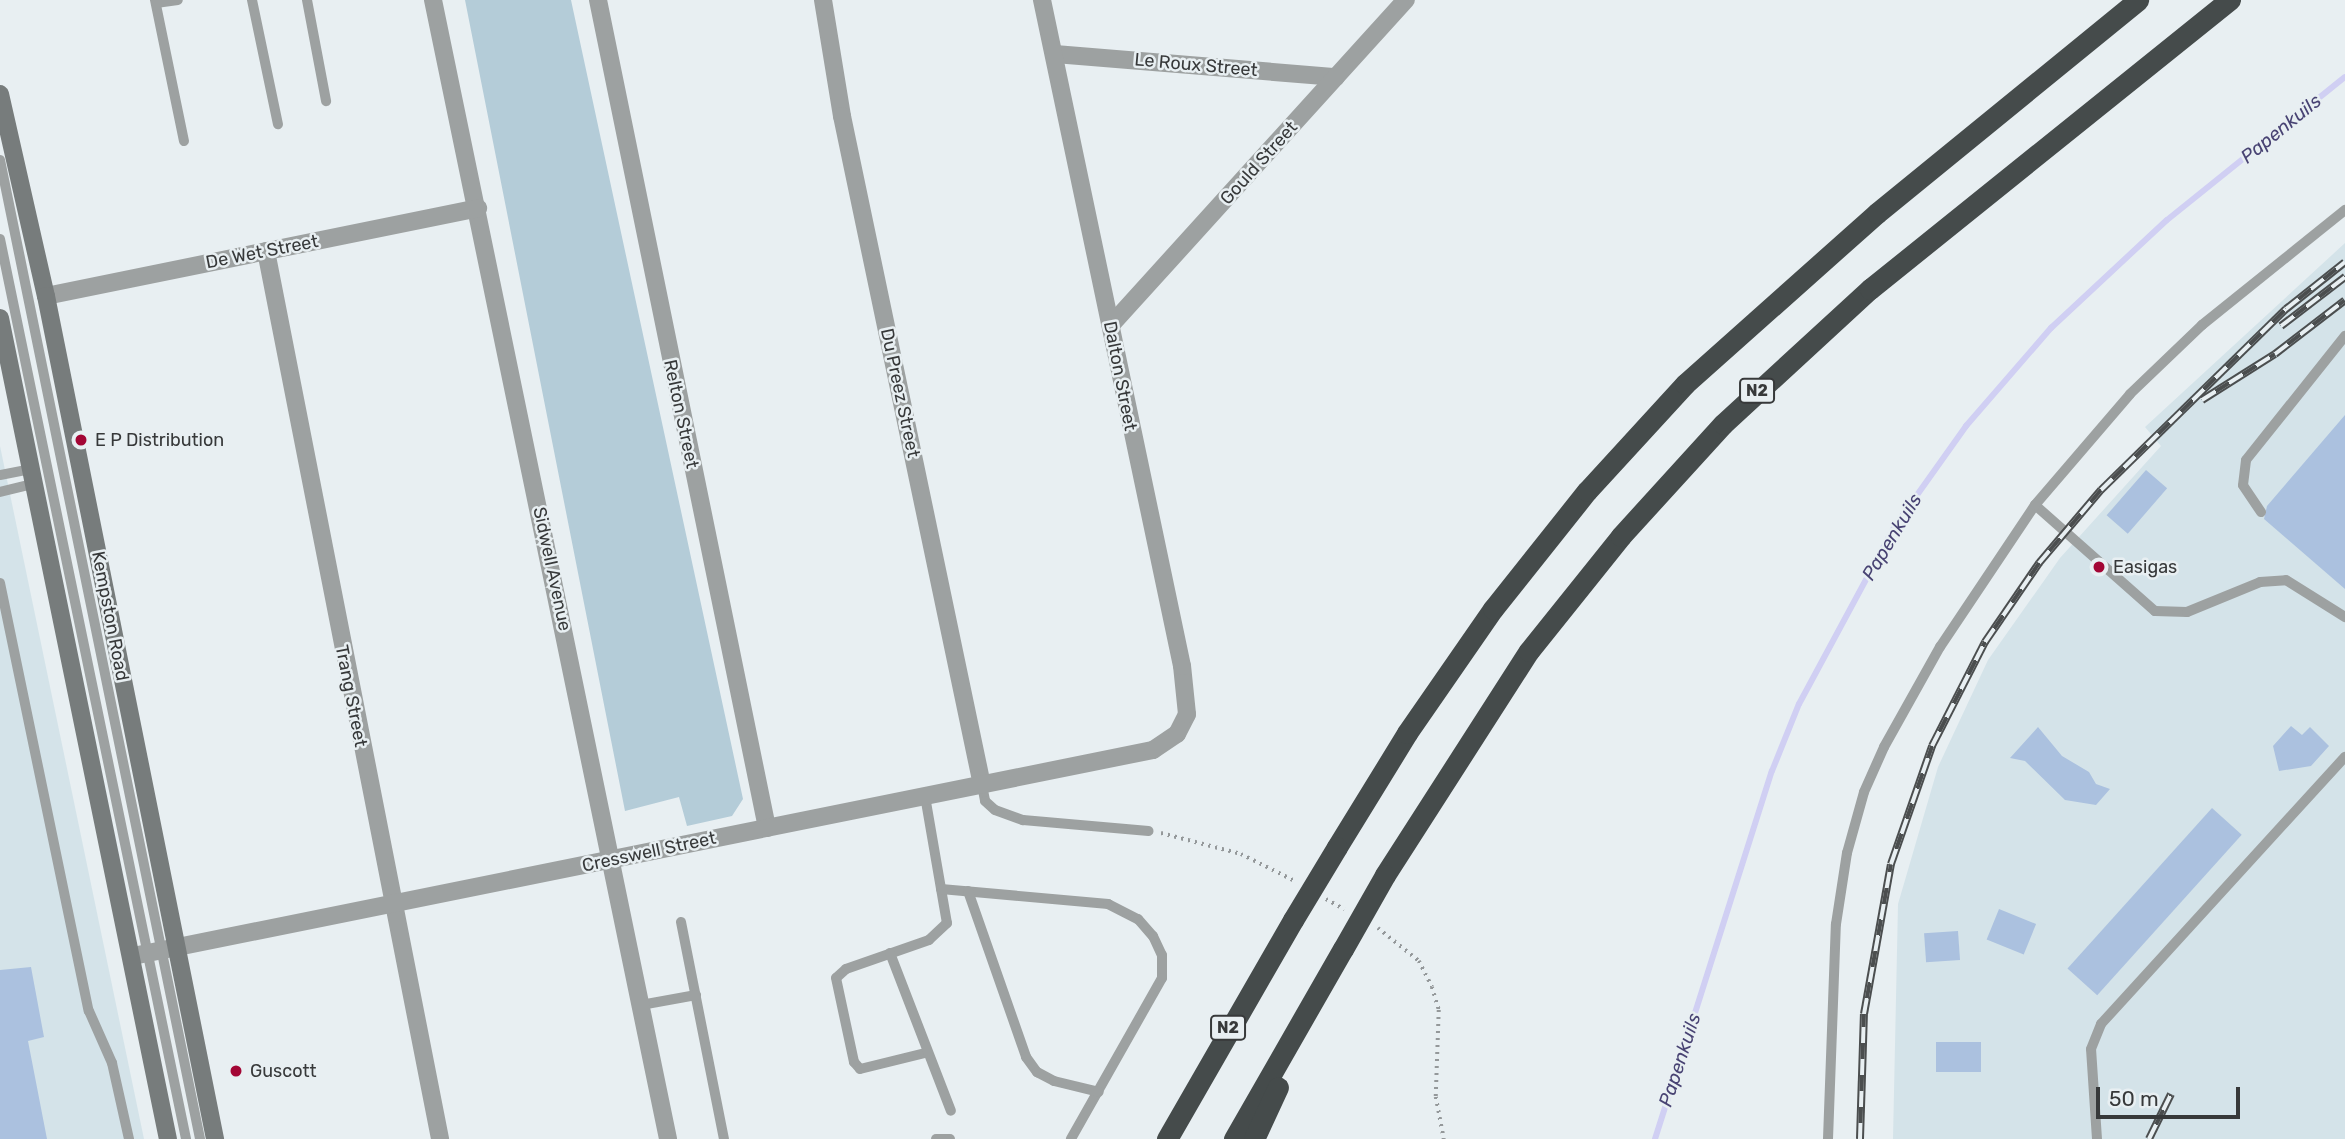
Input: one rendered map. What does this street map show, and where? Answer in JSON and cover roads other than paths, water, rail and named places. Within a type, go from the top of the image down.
[{"type":"highway","name":"N2","points":[[1167,1139],[1257,976],[1407,733],[1493,609],[1587,491],[1685,384],[1877,213],[2138,0]]},
{"type":"highway","name":"N2","points":[[1234,1139],[1385,875],[1529,651],[1621,536],[1723,424],[1870,289],[2230,0]]},
{"type":"highway","points":[[1254,1139],[1339,955]]},
{"type":"highway","points":[[1157,1139],[1257,976]]},
{"type":"main road","name":"Kempston Road","points":[[0,94],[46,296],[154,952],[168,1139]]},
{"type":"main road","name":"Kempston Road","points":[[0,318],[85,748],[215,1139]]},
{"type":"street","name":"Sidwell Avenue","points":[[433,0],[668,1139]]},
{"type":"street","name":"Relton Street","points":[[598,0],[767,828]]},
{"type":"street","name":"Du Preez Street","points":[[823,0],[842,116],[982,785]]},
{"type":"street","name":"Dalton Street","points":[[1042,0],[1187,702],[1184,726],[1165,746]]},
{"type":"street","name":"Gould Street","points":[[1111,325],[1406,0]]},
{"type":"street","name":"Le Roux Street","points":[[1055,54],[1336,77]]},
{"type":"street","name":"De Wet Street","points":[[46,296],[478,208]]},
{"type":"street","name":"Trang Street","points":[[266,251],[391,905],[440,1139]]},
{"type":"street","name":"Cresswell Street","points":[[154,952],[1165,746]]},
{"type":"lane","points":[[178,0],[156,2],[184,141]]},
{"type":"lane","points":[[252,0],[278,124]]},
{"type":"lane","points":[[307,0],[326,101]]},
{"type":"lane","points":[[0,160],[154,952],[186,1139]]},
{"type":"lane","points":[[1828,1139],[1836,924],[1847,853],[1864,792],[1884,747],[1940,647],[2035,505],[2130,394],[2202,324],[2345,210]]},
{"type":"lane","points":[[0,239],[154,952],[200,1139]]},
{"type":"lane","points":[[2261,512],[2243,485],[2246,460],[2345,336]]},
{"type":"lane","points":[[0,475],[31,476]]},
{"type":"lane","points":[[0,492],[31,476]]},
{"type":"lane","points":[[2035,505],[2155,611],[2187,611],[2260,582],[2286,580],[2345,617]]},
{"type":"lane","points":[[0,583],[89,1011],[112,1063],[129,1139]]},
{"type":"lane","points":[[2097,1139],[2091,1049],[2101,1024],[2345,757]]},
{"type":"lane","points":[[982,785],[985,801],[995,810],[1023,820],[1149,831]]},
{"type":"lane","points":[[925,796],[947,923],[942,932],[846,969],[836,978],[854,1062],[860,1069],[871,1070],[925,1053]]},
{"type":"lane","points":[[942,888],[1108,904],[1139,919],[1153,936],[1162,955],[1162,978],[1071,1139]]},
{"type":"lane","points":[[968,891],[1026,1058],[1037,1072],[1054,1081],[1098,1093]]},
{"type":"lane","points":[[681,922],[724,1139]]},
{"type":"lane","points":[[890,953],[925,1053],[951,1111]]},
{"type":"lane","points":[[641,1005],[696,995]]},
{"type":"lane","points":[[936,1139],[950,1139]]},
{"type":"waterway","name":"Papenkuils","points":[[1655,1139],[1772,771],[1799,704],[1895,526],[1966,426],[2051,328],[2167,220],[2345,77]]},
{"type":"railway","points":[[1860,1139],[1864,1014],[1891,864],[1932,746],[1985,642],[2039,563],[2101,490],[2286,309],[2345,262]]},
{"type":"railway","points":[[2281,326],[2345,277]]},
{"type":"railway","points":[[2202,400],[2275,354],[2345,300]]},
{"type":"railway","points":[[2149,1139],[2171,1094]]},
{"type":"place","name":"E P Distribution","points":[[81,440]]},
{"type":"place","name":"Easigas","points":[[2099,567]]},
{"type":"place","name":"Guscott","points":[[236,1071]]}]
